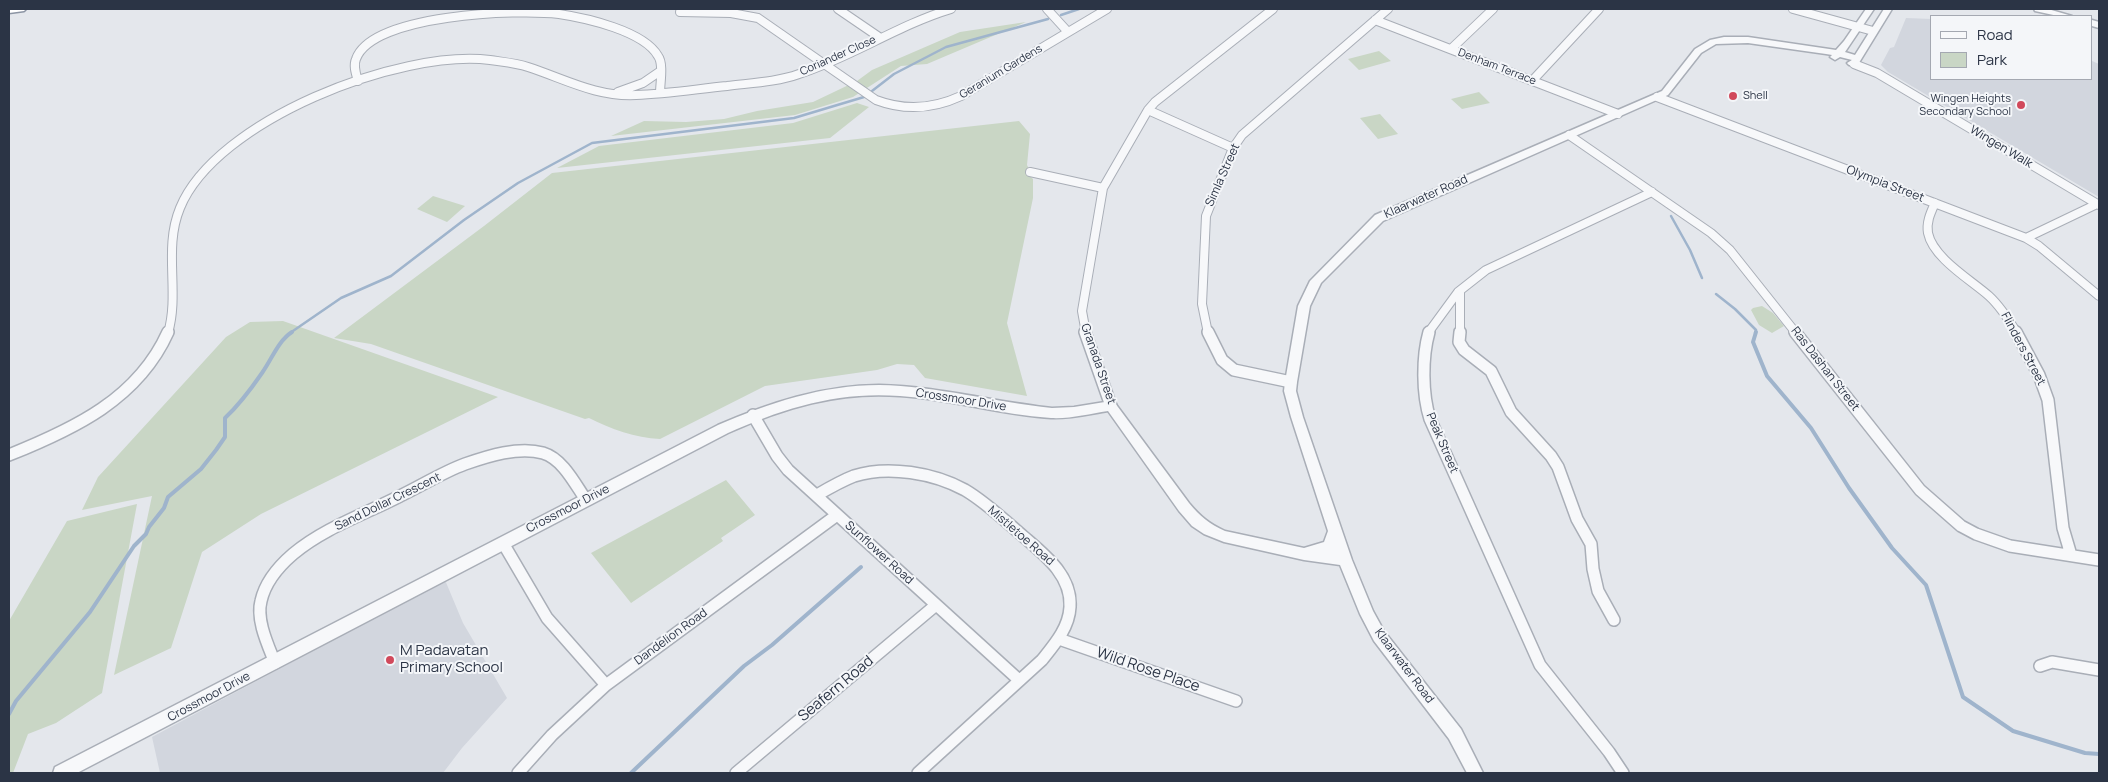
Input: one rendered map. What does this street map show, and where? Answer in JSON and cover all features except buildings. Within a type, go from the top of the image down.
[{"type":"highway","points":[[9,10],[20,9]]},
{"type":"street","points":[[838,9],[880,37]]},
{"type":"street","name":"Coriander Close","points":[[9,455],[60,434],[108,404],[128,388],[151,362],[160,349],[169,328],[171,249],[176,219],[187,195],[214,160],[239,139],[277,114],[314,97],[358,81],[420,65],[477,59],[518,64],[584,88],[608,94],[633,96],[785,78],[825,63],[924,16],[951,9]]},
{"type":"street","points":[[1047,9],[1068,32]]},
{"type":"street","name":"Geranium Gardens","points":[[680,12],[731,13],[758,18],[870,96],[883,103],[907,108],[930,107],[961,96],[1107,9]]},
{"type":"street","name":"Granada Street","points":[[1273,9],[1155,102],[1148,110],[1103,188],[1082,311],[1085,331],[1111,406],[1125,428],[1197,522],[1209,530],[1224,536],[1304,554],[1345,560]]},
{"type":"street","name":"Simla Street","points":[[1291,382],[1234,370],[1222,360],[1208,334],[1203,318],[1202,304],[1206,216],[1233,148],[1242,135],[1388,9]]},
{"type":"street","points":[[1451,49],[1494,9]]},
{"type":"street","points":[[1532,80],[1599,9]]},
{"type":"street","points":[[1793,9],[1873,31]]},
{"type":"street","points":[[1837,55],[1848,43],[1870,9]]},
{"type":"street","points":[[1856,62],[1888,9]]},
{"type":"street","points":[[2038,9],[2064,15]]},
{"type":"street","points":[[358,81],[355,67],[356,56],[365,46],[381,36],[404,28],[444,19],[514,12],[544,12],[574,16],[616,28],[639,39],[658,53],[661,63],[659,72],[660,93]]},
{"type":"street","name":"Denham Terrace","points":[[1375,20],[1618,114]]},
{"type":"street","name":"Klaarwater Road","points":[[1475,773],[1455,734],[1378,636],[1359,597],[1335,531],[1292,403],[1291,382],[1304,306],[1310,292],[1316,281],[1372,223],[1392,211],[1657,97],[1669,89],[1695,53],[1712,42],[1735,39],[1795,47],[1837,55],[1856,62]]},
{"type":"street","name":"Wingen Walk","points":[[1856,62],[2098,205]]},
{"type":"street","points":[[608,94],[643,83],[659,72]]},
{"type":"street","name":"Olympia Street","points":[[1657,97],[2026,238],[2039,246],[2099,296]]},
{"type":"street","points":[[1148,110],[1233,148]]},
{"type":"street","name":"Ras Dashan Street","points":[[1569,134],[1711,233],[1730,250],[1920,490],[1942,512],[1962,527],[2003,544],[2099,560]]},
{"type":"street","points":[[1030,172],[1103,188]]},
{"type":"street","name":"Peak Street","points":[[1623,773],[1609,752],[1540,665],[1425,404],[1426,341],[1429,330],[1460,291],[1486,270],[1652,192]]},
{"type":"street","name":"Flinders Street","points":[[1936,203],[1927,222],[1930,241],[1939,253],[2003,310],[2043,384],[2048,400],[2064,528],[2071,555]]},
{"type":"street","points":[[2026,238],[2098,205]]},
{"type":"street","points":[[1460,291],[1459,342],[1464,350],[1492,371],[1511,412],[1551,456],[1558,467],[1577,519],[1591,544],[1593,569],[1598,591],[1614,620]]},
{"type":"street","name":"Crossmoor Drive","points":[[61,773],[753,415],[804,399],[846,392],[878,390],[918,393],[1052,412],[1074,412],[1111,406]]},
{"type":"street","name":"Sunflower Road","points":[[753,415],[777,456],[788,470],[1019,680]]},
{"type":"street","name":"Sand Dollar Crescent","points":[[275,663],[260,615],[261,602],[276,571],[296,552],[318,537],[462,465],[480,458],[506,452],[548,454],[563,469],[586,500]]},
{"type":"street","name":"Mistletoe Road","points":[[817,495],[846,479],[875,471],[890,471],[952,483],[966,491],[1042,552],[1063,577],[1068,590],[1070,606],[1065,628],[1060,639],[1042,660],[918,773]]},
{"type":"street","name":"Dandelion Road","points":[[518,773],[552,735],[606,685],[837,515]]},
{"type":"street","points":[[1304,554],[1327,547],[1332,542],[1335,531]]},
{"type":"street","points":[[503,543],[546,618],[606,685]]},
{"type":"street","name":"Seafern Road","points":[[736,773],[936,605]]},
{"type":"street","name":"Wild Rose Place","points":[[1060,639],[1236,701]]},
{"type":"street","points":[[2040,666],[2052,662],[2099,670]]},
{"type":"shaded area","name":"Wingen Heights Secondary School","points":[[1906,18],[1930,19],[1930,80],[2093,80],[2093,61],[2099,64],[2099,197],[1888,72],[1881,65],[1890,48],[1894,47]]},
{"type":"shaded area","name":"M Padavatan Primary School","points":[[445,580],[463,623],[507,698],[462,748],[443,773],[160,773],[152,737]]},
{"type":"green space","points":[[1026,22],[927,64],[901,66],[853,97],[795,115],[611,136],[644,121],[686,122],[724,119],[757,111],[813,102],[857,81],[872,70],[960,32]]},
{"type":"green space","points":[[1379,51],[1391,61],[1359,70],[1348,59]]},
{"type":"green space","points":[[1479,92],[1490,103],[1462,109],[1451,99]]},
{"type":"green space","points":[[857,103],[869,107],[830,138],[557,168],[599,146],[793,123]]},
{"type":"green space","points":[[1380,114],[1398,134],[1378,139],[1360,118]]},
{"type":"green space","points":[[1019,121],[1030,134],[1027,165],[1029,169],[1028,174],[1033,179],[1033,198],[1007,323],[1027,396],[925,378],[914,365],[897,364],[877,370],[765,386],[660,439],[641,437],[623,432],[589,418],[585,419],[371,344],[334,338],[552,173]]},
{"type":"green space","points":[[433,196],[465,206],[447,222],[417,209]]},
{"type":"green space","points":[[1762,306],[1773,313],[1784,326],[1772,333],[1759,325],[1751,310]]},
{"type":"green space","points":[[283,321],[498,397],[261,514],[202,552],[171,648],[114,675],[152,496],[82,510],[98,477],[226,337],[250,322]]},
{"type":"green space","points":[[726,480],[755,515],[721,538],[723,541],[631,603],[591,553]]},
{"type":"green space","points":[[137,504],[102,693],[56,723],[28,734],[13,773],[9,773],[9,621],[67,521]]},
{"type":"waterway","points":[[1061,15],[1079,9]]},
{"type":"waterway","points":[[872,91],[894,74],[946,47],[1048,19]]},
{"type":"waterway","points":[[290,333],[341,298],[391,276],[464,220],[518,183],[592,143],[794,118],[864,97]]},
{"type":"waterway","points":[[1671,216],[1690,250],[1702,278]]},
{"type":"waterway","points":[[1716,294],[1735,309],[1756,330],[1755,333]]},
{"type":"waterway","points":[[9,714],[16,701],[90,612],[134,546],[146,534],[149,527],[164,508],[168,497],[201,469],[216,450],[225,437],[225,418],[249,391],[266,368],[279,345],[292,332]]},
{"type":"waterway","points":[[1756,332],[1753,342],[1767,376],[1811,428],[1849,488],[1892,548],[1926,585],[1963,697],[2013,731],[2085,753],[2099,754]]},
{"type":"waterway","points":[[631,773],[744,666],[772,645],[861,567]]},
{"type":"place","name":"Shell","points":[[1733,96]]},
{"type":"place","name":"Wingen Heights Secondary School","points":[[2021,105]]},
{"type":"place","name":"M Padavatan Primary School","points":[[390,660]]}]
